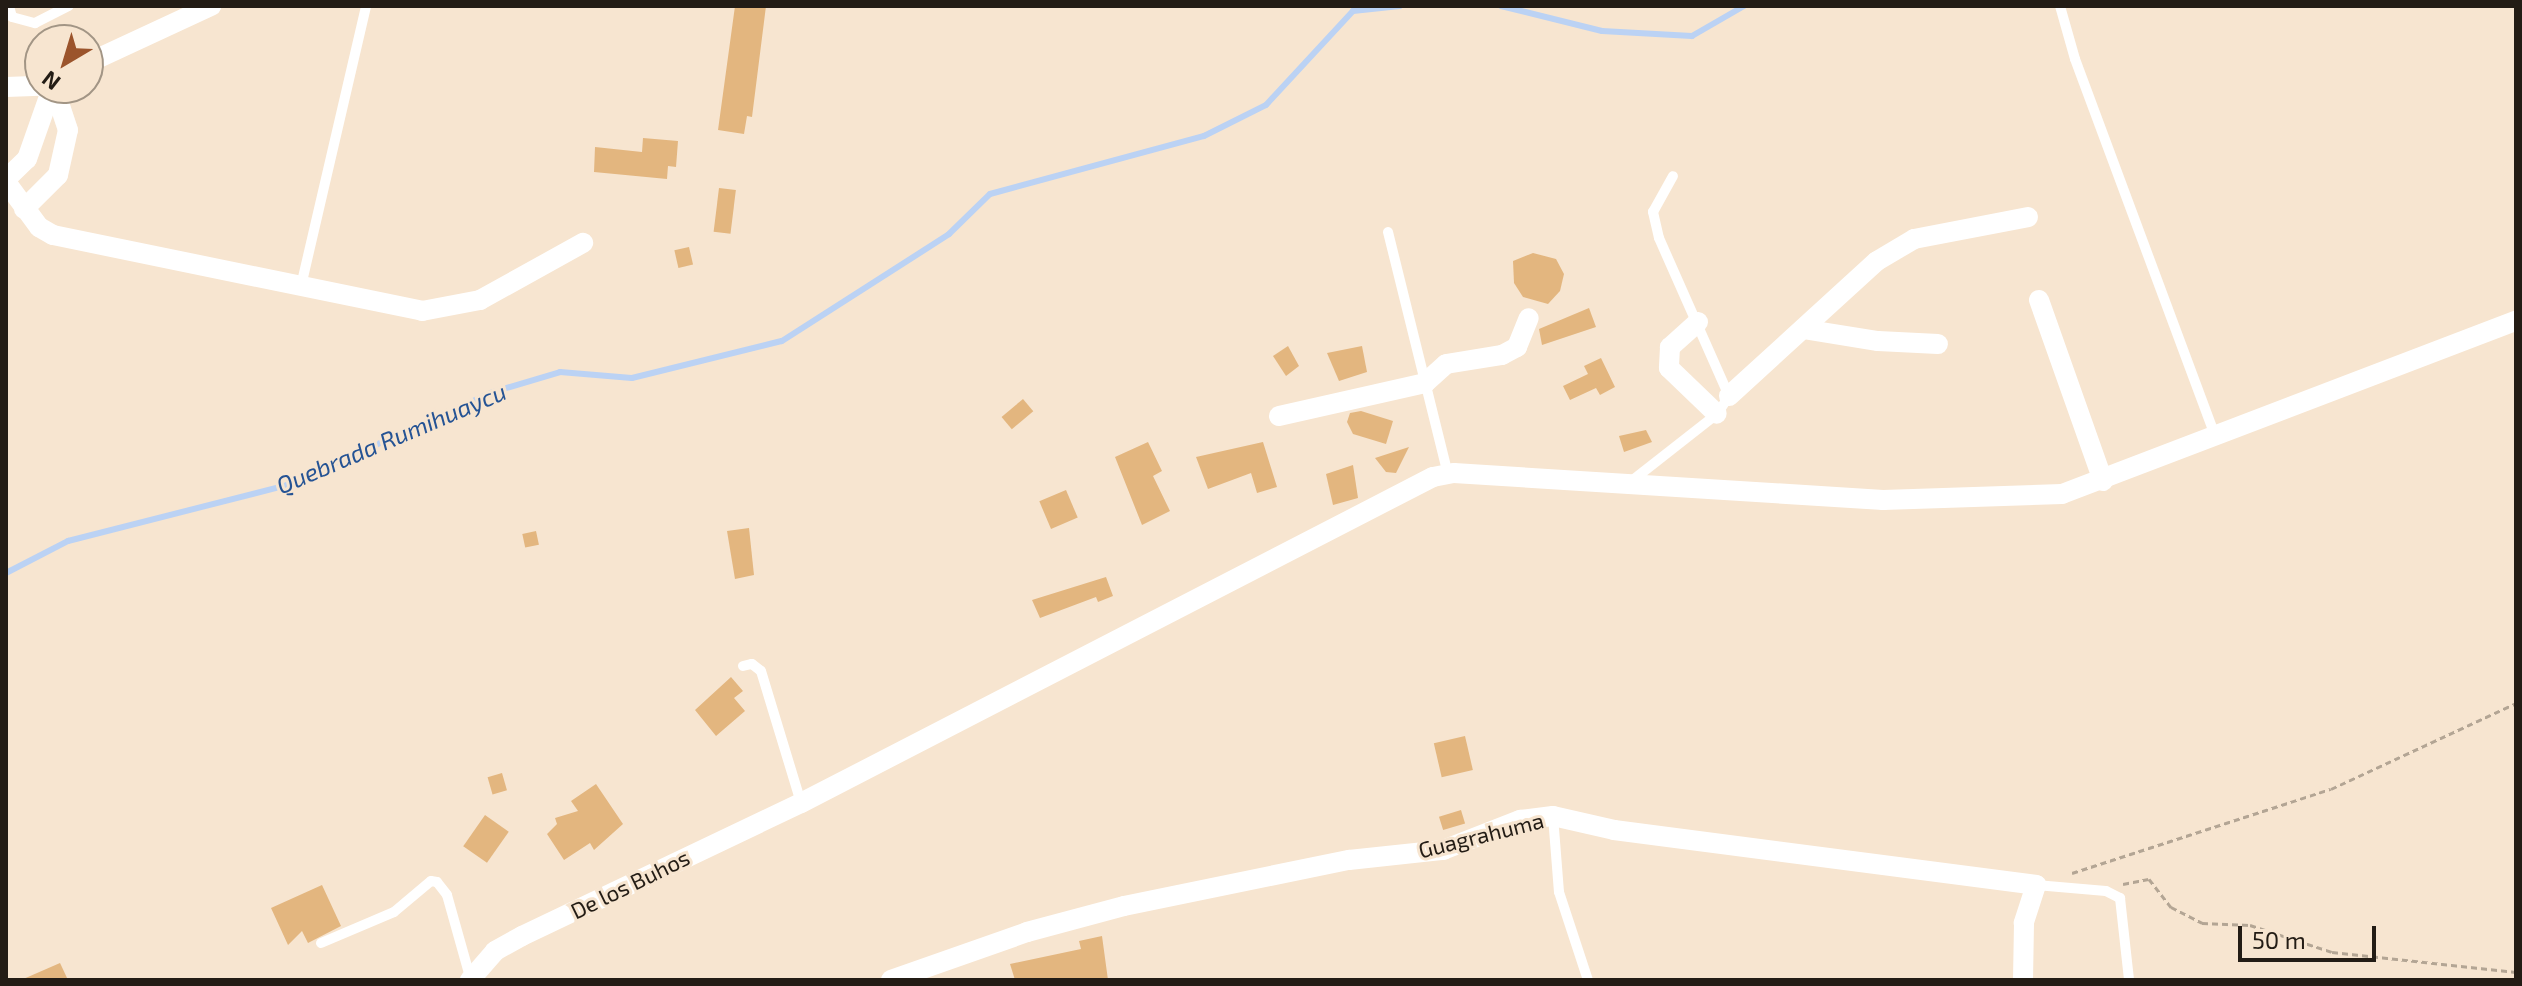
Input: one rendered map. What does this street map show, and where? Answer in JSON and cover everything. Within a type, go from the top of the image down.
[{"type":"street","points":[[104,56],[211,6]]},
{"type":"street","points":[[47,104],[27,159],[6,180],[24,209],[53,235],[422,311],[480,300],[583,243]]},
{"type":"street","points":[[24,209],[58,175],[68,130],[59,104]]},
{"type":"street","points":[[1729,396],[1877,261],[1914,239],[2028,217]]},
{"type":"street","points":[[2039,300],[2103,481]]},
{"type":"street","points":[[1279,416],[1425,383],[1446,364],[1502,355],[1517,347],[1529,318]]},
{"type":"street","points":[[1448,474],[1883,500],[2009,499],[2062,494],[2216,438],[2516,321]]},
{"type":"street","points":[[1698,322],[1670,347],[1669,368],[1717,414]]},
{"type":"street","points":[[1803,329],[1878,341],[1938,344]]},
{"type":"street","name":"De los Buhos","points":[[470,978],[495,951],[522,936],[801,803],[1414,485],[1448,474]]},
{"type":"street","name":"Guagrahuma","points":[[891,980],[1027,932],[1124,906],[1349,860],[1443,850],[1520,820],[1553,816],[1614,830],[2036,885]]},
{"type":"street","points":[[2023,980],[2024,923],[2036,885]]},
{"type":"lane","points":[[9,6],[12,17],[35,23],[69,6]]},
{"type":"lane","points":[[301,288],[366,6]]},
{"type":"lane","points":[[2060,6],[2075,59],[2216,438]]},
{"type":"lane","points":[[1628,484],[1717,414],[1729,396],[1659,238],[1653,212],[1673,176]]},
{"type":"lane","points":[[1388,232],[1448,474]]},
{"type":"lane","points":[[743,666],[752,664],[761,671],[801,803]]},
{"type":"lane","points":[[1553,816],[1559,892],[1588,980]]},
{"type":"lane","points":[[321,943],[394,912],[431,881],[437,882],[447,895],[470,978]]},
{"type":"lane","points":[[2036,885],[2106,891],[2120,898],[2129,980]]},
{"type":"path","points":[[2065,875],[2331,789],[2516,703]]},
{"type":"path","points":[[2113,884],[2149,879],[2171,907],[2202,923],[2250,925],[2332,952],[2516,972]]},
{"type":"path","points":[[2069,881],[2080,882]]},
{"type":"building","points":[[735,6],[766,6],[752,117],[747,116],[744,134],[718,130]]},
{"type":"building","points":[[643,138],[678,141],[676,167],[668,166],[667,179],[594,172],[595,147],[642,152]]},
{"type":"building","points":[[719,188],[736,190],[731,234],[714,232]]},
{"type":"building","points":[[689,247],[693,265],[678,268],[674,250]]},
{"type":"building","points":[[1533,253],[1556,259],[1564,274],[1560,291],[1548,304],[1523,297],[1514,283],[1513,261]]},
{"type":"building","points":[[1589,308],[1596,327],[1542,345],[1539,329]]},
{"type":"building","points":[[1288,346],[1299,366],[1286,376],[1273,356]]},
{"type":"building","points":[[1362,346],[1367,372],[1339,381],[1327,353]]},
{"type":"building","points":[[1601,358],[1615,387],[1600,395],[1596,388],[1570,400],[1563,386],[1588,374],[1584,366]]},
{"type":"building","points":[[1023,399],[1033,411],[1012,429],[1002,417]]},
{"type":"building","points":[[1361,411],[1393,421],[1386,444],[1353,434],[1347,422],[1350,413]]},
{"type":"building","points":[[1646,430],[1652,442],[1624,452],[1619,436]]},
{"type":"building","points":[[1148,442],[1162,471],[1153,476],[1170,511],[1142,525],[1115,457]]},
{"type":"building","points":[[1263,442],[1277,487],[1257,493],[1251,473],[1208,489],[1196,457]]},
{"type":"building","points":[[1409,447],[1396,473],[1386,472],[1375,458]]},
{"type":"building","points":[[1353,465],[1358,498],[1333,505],[1326,474]]},
{"type":"building","points":[[1066,490],[1078,518],[1051,529],[1039,501]]},
{"type":"building","points":[[749,528],[754,575],[735,579],[727,531]]},
{"type":"building","points":[[536,531],[539,545],[525,548],[522,534]]},
{"type":"building","points":[[1106,577],[1113,596],[1098,602],[1096,597],[1040,618],[1032,600]]},
{"type":"building","points":[[731,677],[743,691],[734,698],[745,711],[716,736],[695,710]]},
{"type":"building","points":[[1465,736],[1473,770],[1442,777],[1434,743]]},
{"type":"building","points":[[502,773],[507,790],[493,794],[488,777]]},
{"type":"building","points":[[596,784],[623,824],[594,850],[590,843],[564,860],[547,834],[557,824],[555,818],[578,811],[571,801]]},
{"type":"building","points":[[1461,810],[1465,823],[1443,830],[1439,817]]},
{"type":"building","points":[[485,815],[509,832],[487,863],[463,846]]},
{"type":"building","points":[[322,885],[341,926],[308,943],[302,931],[288,945],[271,908]]},
{"type":"building","points":[[1102,936],[1108,980],[1015,980],[1010,964],[1081,949],[1079,941]]},
{"type":"building","points":[[60,963],[68,980],[21,980]]},
{"type":"waterway","name":"Quebrada Rumihuaycu","points":[[6,573],[68,541],[287,485],[493,392],[560,372],[632,378],[782,341],[949,234],[990,194],[1204,136],[1266,105],[1353,11],[1400,6]]},
{"type":"waterway","name":"Quebrada Rumihuaycu","points":[[1501,6],[1602,31],[1692,36],[1744,6]]}]
